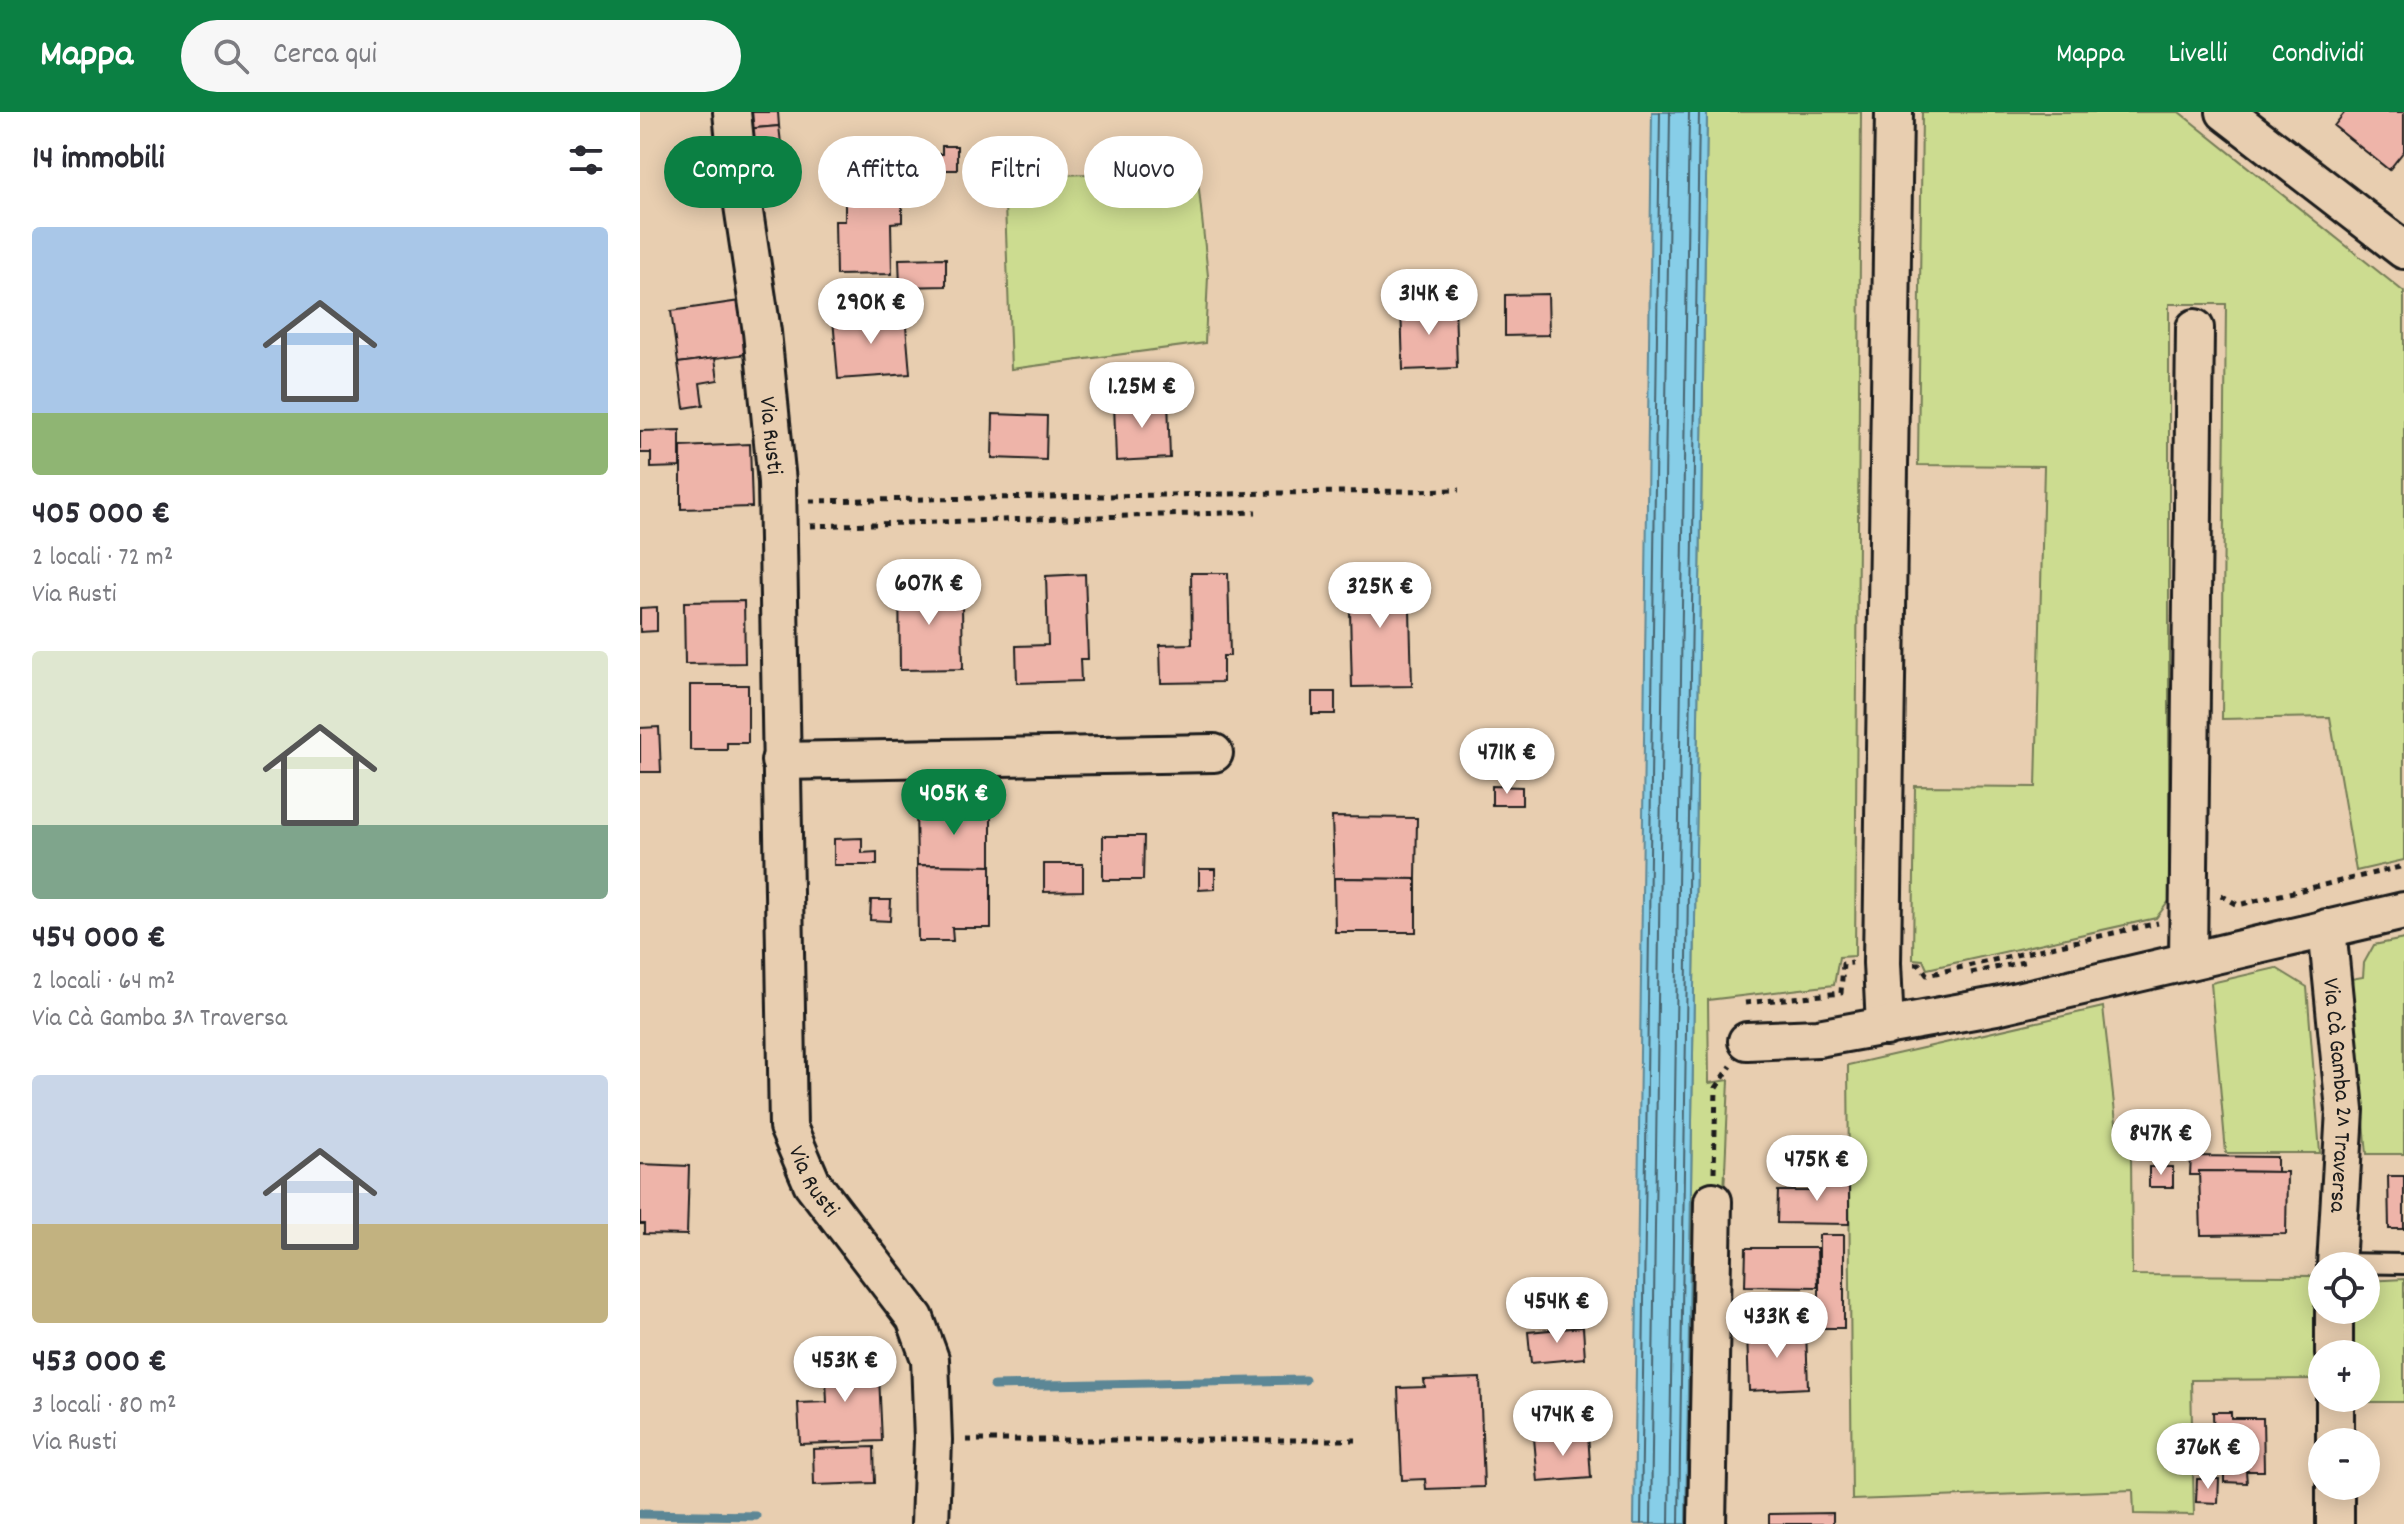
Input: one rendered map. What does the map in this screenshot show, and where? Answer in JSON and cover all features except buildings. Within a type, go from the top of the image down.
[{"type":"street","name":"Via Rusti","points":[[732,112],[762,332],[777,514],[788,1127],[812,1183],[915,1318],[930,1359],[933,1440],[930,1524]]},
{"type":"street","points":[[1885,1027],[1894,970],[1894,112]]},
{"type":"street","points":[[2225,112],[2404,250]]},
{"type":"street","points":[[2188,960],[2195,328]]},
{"type":"street","points":[[780,761],[1214,753]]},
{"type":"street","points":[[1747,1041],[1818,1038],[1996,1006],[2404,911]]},
{"type":"street","name":"Via Cà Gamba 2^ Traversa","points":[[2327,928],[2345,1110],[2337,1252]]},
{"type":"street","points":[[1707,1524],[1713,1201]]},
{"type":"street","points":[[2335,1500],[2335,1524]]},
{"type":"lane","name":"Via Cà Gamba 2^ Traversa","points":[[2380,1264],[2404,1264]]},
{"type":"path","points":[[777,514],[1459,490]]},
{"type":"path","points":[[777,514],[1256,512]]},
{"type":"path","points":[[2215,886],[2223,898],[2238,905],[2404,866]]},
{"type":"path","points":[[1894,970],[1919,964],[1927,975],[2162,922]]},
{"type":"path","points":[[1894,970],[1913,973],[1923,984],[2032,960]]},
{"type":"path","points":[[1713,1201],[1716,1088],[1747,1041]]},
{"type":"path","points":[[933,1440],[1356,1440]]},
{"type":"green space","points":[[1707,112],[1861,112],[1855,956],[1839,957],[1834,985],[1708,1000],[1709,1083],[1729,1080],[1724,1193],[1699,1524],[1686,1524]]},
{"type":"green space","points":[[1922,112],[2179,112],[2404,292],[2404,860],[2356,871],[2330,717],[2222,719],[2226,304],[2169,304],[2169,901],[2156,918],[1927,969],[1923,960],[1913,959],[1915,786],[2036,787],[2044,466],[1918,465]]},
{"type":"green space","points":[[1084,174],[1084,208],[1201,208],[1208,276],[1205,343],[1011,369],[1005,208],[1068,208],[1068,175]]},
{"type":"green space","points":[[2404,939],[2404,1154],[2367,1154],[2351,979],[2363,977],[2364,963],[2374,945]]},
{"type":"green space","points":[[2276,968],[2307,987],[2320,1153],[2226,1153],[2211,983]]},
{"type":"green space","points":[[2103,1007],[2118,1140],[2131,1153],[2132,1275],[2308,1276],[2308,1324],[2317,1324],[2316,1340],[2308,1340],[2308,1379],[2191,1380],[2194,1515],[2134,1514],[2133,1490],[1852,1500],[1848,1065]]},
{"type":"green space","points":[[2404,1279],[2404,1402],[2380,1402],[2380,1340],[2349,1340],[2348,1324],[2380,1324],[2380,1280]]},
{"type":"water","points":[[1652,112],[1707,112],[1686,1524],[1634,1524]]},
{"type":"waterway","points":[[994,1386],[1305,1380]]},
{"type":"waterway","points":[[640,1514],[756,1516]]}]
